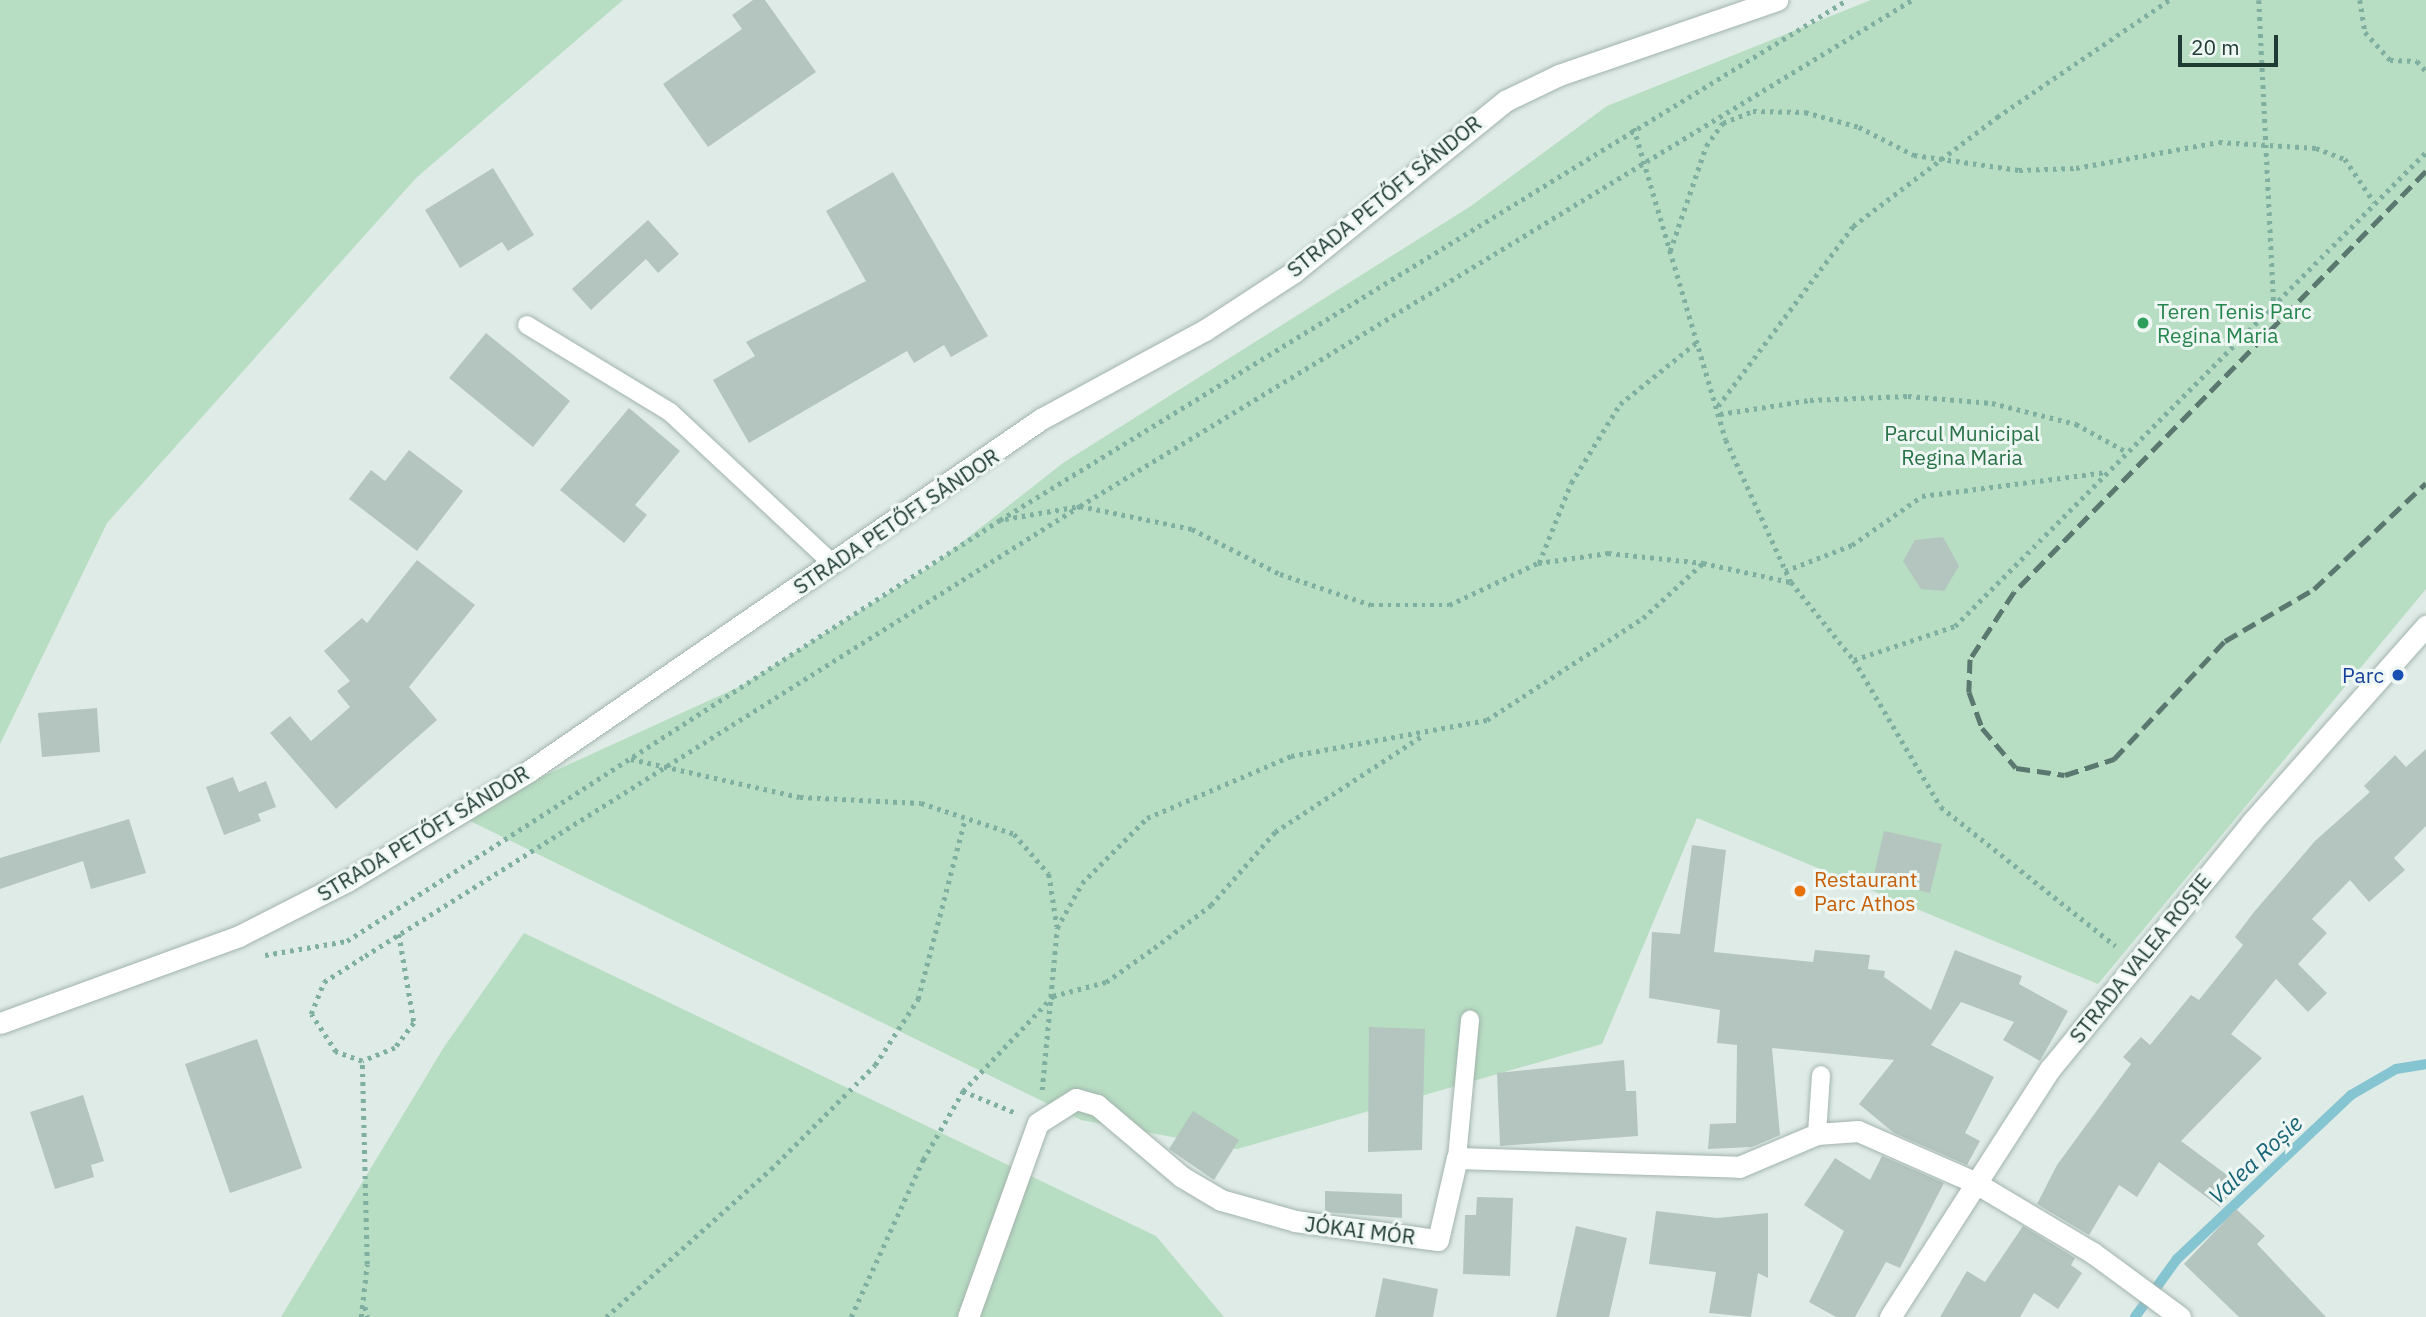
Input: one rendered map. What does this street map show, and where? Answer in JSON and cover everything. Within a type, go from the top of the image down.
[{"type":"street","name":"STRADA PETŐFI SÁNDOR","points":[[0,1023],[239,936],[348,881],[529,771],[1041,419],[1205,330],[1294,272],[1505,101],[1559,75],[1777,0]]},
{"type":"street","name":"STRADA VALEA ROȘIE","points":[[1890,1317],[1974,1182],[2050,1069],[2133,965],[2426,626]]},
{"type":"street","name":"JÓKAI MÓR","points":[[1038,1123],[1058,1105],[1089,1101],[1221,1200],[1295,1221],[1438,1240],[1457,1158]]},
{"type":"street","points":[[968,1317],[1038,1123]]},
{"type":"street","points":[[1457,1158],[1739,1167],[1817,1134],[1858,1131],[1974,1182],[2175,1313]]},
{"type":"lane","points":[[527,325],[670,412],[833,564]]},
{"type":"lane","points":[[1457,1158],[1470,1020]]},
{"type":"lane","points":[[1817,1134],[1821,1075]]},
{"type":"path","points":[[251,957],[347,941],[1000,520],[1634,128],[1847,0]]},
{"type":"path","points":[[399,934],[414,1023],[395,1048],[362,1061],[336,1052],[311,1014],[324,982],[399,934],[1080,506],[1912,0]]},
{"type":"path","points":[[1718,406],[1853,226],[1937,161],[2169,0]]},
{"type":"path","points":[[2259,0],[2274,303]]},
{"type":"path","points":[[2360,0],[2365,32],[2390,60],[2417,61],[2426,71]]},
{"type":"path","points":[[1670,252],[1706,146],[1723,123],[1753,111],[1805,112],[1937,161],[2019,170],[2076,168],[2180,146],[2266,142],[2316,148],[2345,159],[2374,202]]},
{"type":"path","points":[[1634,128],[1720,414],[1791,582],[1854,660],[1941,807],[2133,965]]},
{"type":"path","points":[[1854,660],[1955,626],[2426,152]]},
{"type":"path","points":[[1538,564],[1571,483],[1620,404],[1697,342]]},
{"type":"path","points":[[1720,414],[1810,400],[1895,396],[1992,403],[2076,424],[2127,452]]},
{"type":"path","points":[[1785,571],[1852,545],[1922,496],[2106,472]]},
{"type":"path","points":[[1000,520],[1080,506],[1192,529],[1280,574],[1371,605],[1449,605],[1538,564],[1608,554],[1703,563],[1791,582]]},
{"type":"path","points":[[1057,928],[1082,883],[1147,818],[1291,756],[1487,720],[1577,666],[1703,563]]},
{"type":"path","points":[[851,1317],[923,1160],[963,1091],[1053,996],[1106,982],[1211,905],[1275,832],[1426,733]]},
{"type":"path","points":[[630,759],[800,797],[921,803],[1014,834],[1049,874],[1057,928],[1053,996],[1038,1123],[963,1091]]},
{"type":"path","points":[[606,1317],[771,1169],[875,1065],[918,999],[965,818]]},
{"type":"path","points":[[361,1317],[364,1303],[362,1061]]},
{"type":"path","points":[[364,1303],[368,1317]]},
{"type":"green space","points":[[0,0],[623,0],[416,178],[107,523],[0,744]]},
{"type":"green space","name":"Parcul Municipal Regina Maria","points":[[1871,0],[2426,0],[2426,589],[2098,984],[1697,818],[1602,1044],[1237,1149],[1081,1120],[458,815],[743,685],[933,565],[1063,463],[1471,206],[1607,106]]},
{"type":"green space","points":[[524,933],[1156,1236],[1224,1317],[281,1317],[444,1047]]},
{"type":"building","points":[[753,0],[765,0],[816,72],[708,147],[663,84],[742,29],[732,15]]},
{"type":"building","points":[[493,168],[534,235],[508,251],[502,242],[460,268],[425,210]]},
{"type":"building","points":[[893,172],[988,336],[951,357],[944,345],[914,363],[907,351],[749,443],[713,380],[755,356],[746,342],[866,281],[826,211]]},
{"type":"building","points":[[648,220],[679,254],[658,273],[646,259],[591,310],[572,289]]},
{"type":"building","points":[[486,333],[570,401],[533,447],[449,378]]},
{"type":"building","points":[[629,408],[680,451],[635,505],[647,515],[624,543],[560,490]]},
{"type":"building","points":[[409,450],[463,491],[417,551],[349,499],[371,470],[385,481]]},
{"type":"building","points":[[1943,537],[1959,566],[1944,591],[1921,589],[1903,561],[1915,540]]},
{"type":"building","points":[[417,560],[475,605],[409,687],[437,720],[336,809],[270,733],[290,716],[311,741],[350,707],[337,691],[350,681],[324,651],[362,618],[367,623]]},
{"type":"building","points":[[97,708],[100,752],[42,757],[38,713]]},
{"type":"building","points":[[2426,749],[2426,826],[2394,858],[2405,870],[2369,902],[2350,880],[2312,919],[2327,933],[2298,964],[2327,993],[2308,1012],[2276,979],[2231,1034],[2262,1058],[2181,1141],[2238,1183],[2220,1207],[2159,1162],[2137,1197],[2119,1185],[2089,1235],[2037,1204],[2057,1165],[2131,1064],[2123,1057],[2141,1037],[2150,1045],[2191,995],[2199,1000],[2243,945],[2235,937],[2254,912],[2315,841],[2370,792],[2364,786],[2395,755],[2406,767]]},
{"type":"building","points":[[233,777],[239,792],[266,781],[276,807],[258,814],[261,821],[224,835],[206,787]]},
{"type":"building","points":[[129,819],[146,873],[91,889],[83,861],[0,889],[0,858]]},
{"type":"building","points":[[1884,831],[1942,844],[1930,893],[1873,879]]},
{"type":"building","points":[[1692,845],[1726,850],[1714,952],[1813,962],[1815,950],[1870,955],[1868,969],[1885,971],[1884,977],[1931,1010],[1955,950],[2022,976],[2019,984],[2068,1011],[2040,1061],[2003,1040],[2014,1022],[1961,1002],[1931,1045],[1994,1077],[1965,1133],[1980,1141],[1967,1165],[1894,1133],[1859,1104],[1894,1060],[1772,1048],[1780,1135],[1752,1147],[1708,1149],[1710,1124],[1736,1123],[1737,1045],[1717,1043],[1720,1010],[1649,998],[1652,932],[1680,934]]},
{"type":"building","points":[[1369,1027],[1425,1029],[1422,1150],[1368,1152]]},
{"type":"building","points":[[257,1039],[302,1168],[230,1193],[185,1064]]},
{"type":"building","points":[[1624,1060],[1626,1091],[1636,1091],[1638,1136],[1500,1146],[1497,1073]]},
{"type":"building","points":[[83,1095],[104,1161],[91,1165],[94,1177],[55,1189],[30,1112]]},
{"type":"building","points":[[1193,1111],[1239,1140],[1214,1180],[1169,1149]]},
{"type":"building","points":[[1882,1156],[1944,1183],[1900,1268],[1886,1262],[1855,1317],[1836,1317],[1809,1302],[1844,1231],[1804,1205],[1835,1158],[1870,1180]]},
{"type":"building","points":[[1325,1191],[1402,1194],[1402,1218],[1325,1212]]},
{"type":"building","points":[[1477,1197],[1513,1198],[1510,1276],[1463,1274],[1465,1215],[1476,1215]]},
{"type":"building","points":[[2236,1209],[2265,1236],[2257,1244],[2326,1317],[2239,1317],[2184,1264]]},
{"type":"building","points":[[1656,1211],[1717,1218],[1768,1213],[1768,1278],[1758,1273],[1751,1317],[1709,1313],[1716,1272],[1649,1264]]},
{"type":"building","points":[[1576,1226],[1627,1238],[1609,1317],[1556,1317]]},
{"type":"building","points":[[2023,1226],[2075,1258],[2071,1265],[2082,1273],[2058,1309],[2034,1293],[2020,1317],[1940,1317],[1967,1271],[1985,1282]]},
{"type":"building","points":[[1383,1278],[1438,1289],[1433,1317],[1375,1317]]},
{"type":"waterway","name":"Valea Roșie","points":[[2135,1317],[2177,1259],[2351,1095],[2396,1069],[2426,1064]]},
{"type":"railway","points":[[2426,171],[2014,592],[1970,659],[1969,692],[1982,728],[2016,768],[2065,775],[2114,759],[2225,641],[2314,589],[2426,483]]},
{"type":"place","name":"Teren Tenis Parc Regina Maria","points":[[2143,323]]},
{"type":"place","name":"Parc","points":[[2398,675]]},
{"type":"place","name":"Restaurant Parc Athos","points":[[1800,891]]}]
